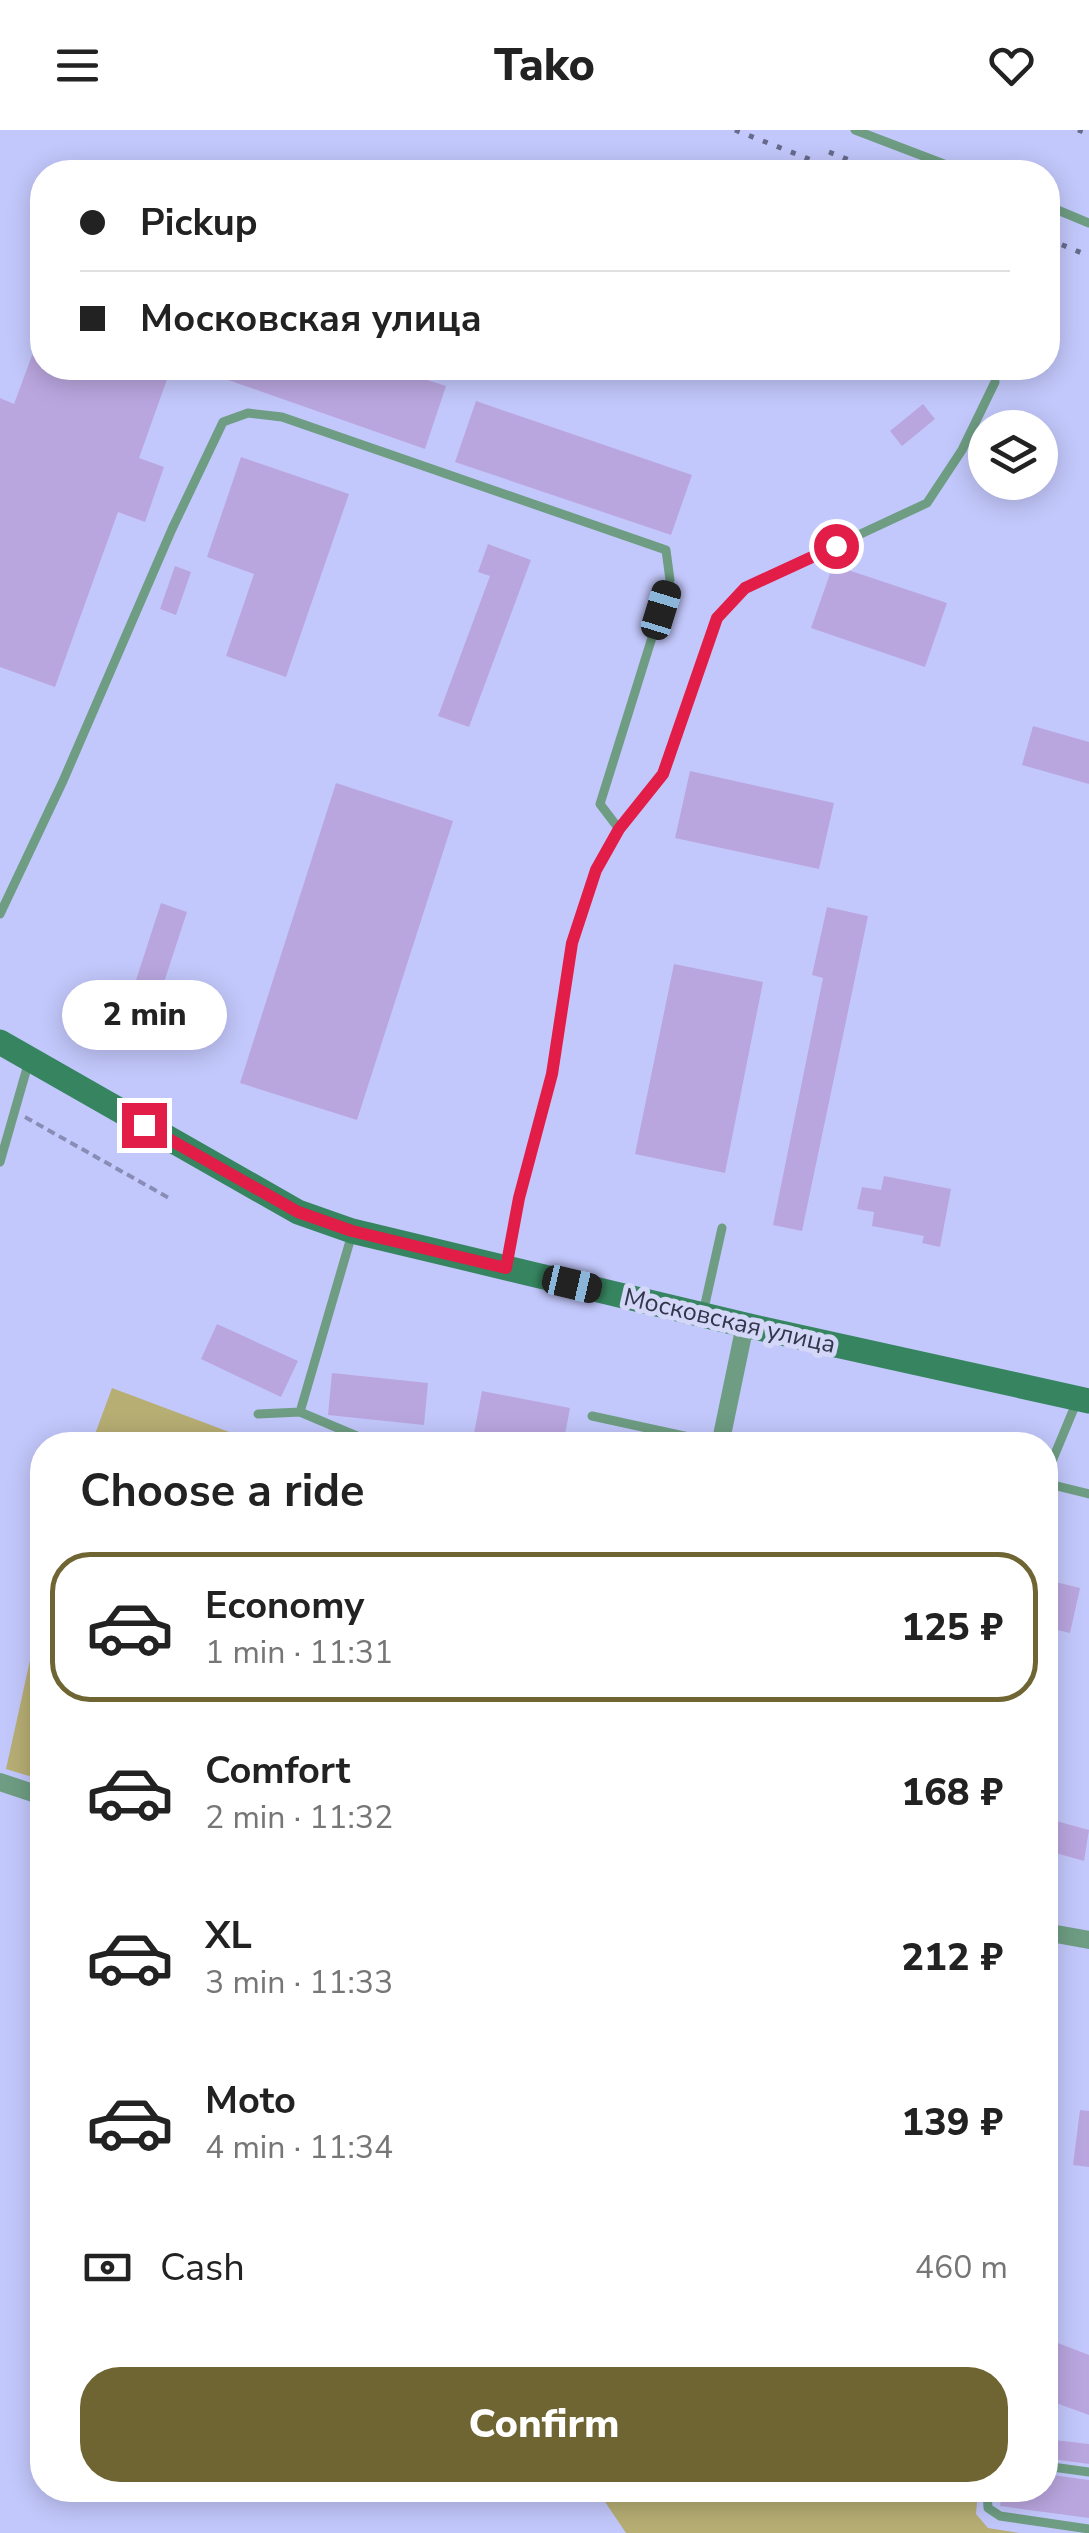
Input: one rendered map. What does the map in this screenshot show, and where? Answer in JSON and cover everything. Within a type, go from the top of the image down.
[{"type":"main road","name":"Московская улица","points":[[0,1042],[298,1212],[352,1231],[1084,1400]]},
{"type":"street","points":[[723,1432],[746,1325]]},
{"type":"street","points":[[0,1782],[30,1792]]},
{"type":"street","points":[[1058,1935],[1089,1940]]},
{"type":"lane","points":[[855,130],[934,160]]},
{"type":"lane","points":[[1060,211],[1089,224]]},
{"type":"lane","points":[[506,1268],[519,1198],[552,1074],[572,943],[596,870],[619,829],[663,774],[717,618],[745,588],[927,503],[962,450],[995,382]]},
{"type":"lane","points":[[0,914],[63,781],[205,457],[223,422],[248,413],[282,418],[666,550],[670,580],[600,804],[619,829]]},
{"type":"lane","points":[[0,1162],[30,1058]]},
{"type":"lane","points":[[703,1315],[722,1228]]},
{"type":"lane","points":[[300,1412],[352,1231]]},
{"type":"lane","points":[[1058,1453],[1084,1400]]},
{"type":"lane","points":[[258,1414],[300,1412],[347,1432]]},
{"type":"lane","points":[[592,1416],[663,1432]]},
{"type":"lane","points":[[1058,1484],[1089,1494]]},
{"type":"lane","points":[[1058,2468],[1089,2472]]},
{"type":"lane","points":[[988,2502],[988,2508],[1000,2516],[1089,2529]]},
{"type":"path","points":[[14,1112],[169,1198]]},
{"type":"shaded area","points":[[112,1388],[229,1432],[96,1432]]},
{"type":"shaded area","points":[[30,1660],[30,1776],[6,1769]]},
{"type":"shaded area","points":[[605,2502],[977,2502],[976,2514],[988,2528],[1020,2533],[626,2533]]},
{"type":"building","points":[[30,361],[30,380],[167,380],[139,458],[164,467],[145,522],[118,512],[55,687],[0,667],[0,398],[14,404]]},
{"type":"building","points":[[228,380],[427,380],[446,386],[425,449]]},
{"type":"building","points":[[476,401],[692,475],[671,535],[455,462]]},
{"type":"building","points":[[923,404],[935,419],[902,446],[890,431]]},
{"type":"building","points":[[241,457],[349,494],[286,677],[226,656],[254,574],[207,557]]},
{"type":"building","points":[[488,544],[531,560],[469,727],[438,716],[490,576],[478,572]]},
{"type":"building","points":[[833,565],[947,603],[925,667],[811,628]]},
{"type":"building","points":[[175,566],[191,572],[176,615],[160,609]]},
{"type":"building","points":[[1033,726],[1089,742],[1089,784],[1022,765]]},
{"type":"building","points":[[690,771],[834,803],[819,869],[675,838]]},
{"type":"building","points":[[336,783],[453,821],[357,1120],[240,1083]]},
{"type":"building","points":[[161,903],[187,912],[152,1019],[126,1011]]},
{"type":"building","points":[[827,907],[868,916],[802,1231],[773,1225],[823,978],[812,975]]},
{"type":"building","points":[[674,964],[763,982],[725,1173],[635,1154]]},
{"type":"building","points":[[884,1176],[951,1189],[940,1247],[922,1243],[924,1236],[872,1226],[874,1212],[857,1209],[862,1187],[881,1190]]},
{"type":"building","points":[[217,1324],[298,1361],[281,1397],[201,1359]]},
{"type":"building","points":[[332,1373],[428,1383],[424,1425],[328,1415]]},
{"type":"building","points":[[482,1391],[570,1408],[565,1432],[474,1432]]},
{"type":"building","points":[[1058,1583],[1080,1588],[1070,1633],[1058,1630]]},
{"type":"building","points":[[1058,1822],[1089,1830],[1084,1861],[1058,1854]]},
{"type":"building","points":[[1080,2110],[1089,2111],[1089,2167],[1073,2165]]},
{"type":"building","points":[[1058,2343],[1089,2355],[1089,2415],[1058,2404]]},
{"type":"building","points":[[1058,2440],[1089,2444],[1089,2464],[1058,2460]]},
{"type":"building","points":[[1058,2476],[1089,2480],[1089,2518],[1000,2506],[1000,2502],[1058,2502]]},
{"type":"railway","points":[[735,130],[811,160]]},
{"type":"railway","points":[[1078,130],[1089,134]]},
{"type":"railway","points":[[829,152],[849,160]]},
{"type":"railway","points":[[1060,244],[1089,256]]},
{"type":"route","points":[[144,1125],[298,1212],[352,1231],[506,1268],[519,1198],[552,1074],[572,943],[596,870],[619,829],[663,774],[717,618],[745,588],[836,546]]}]
